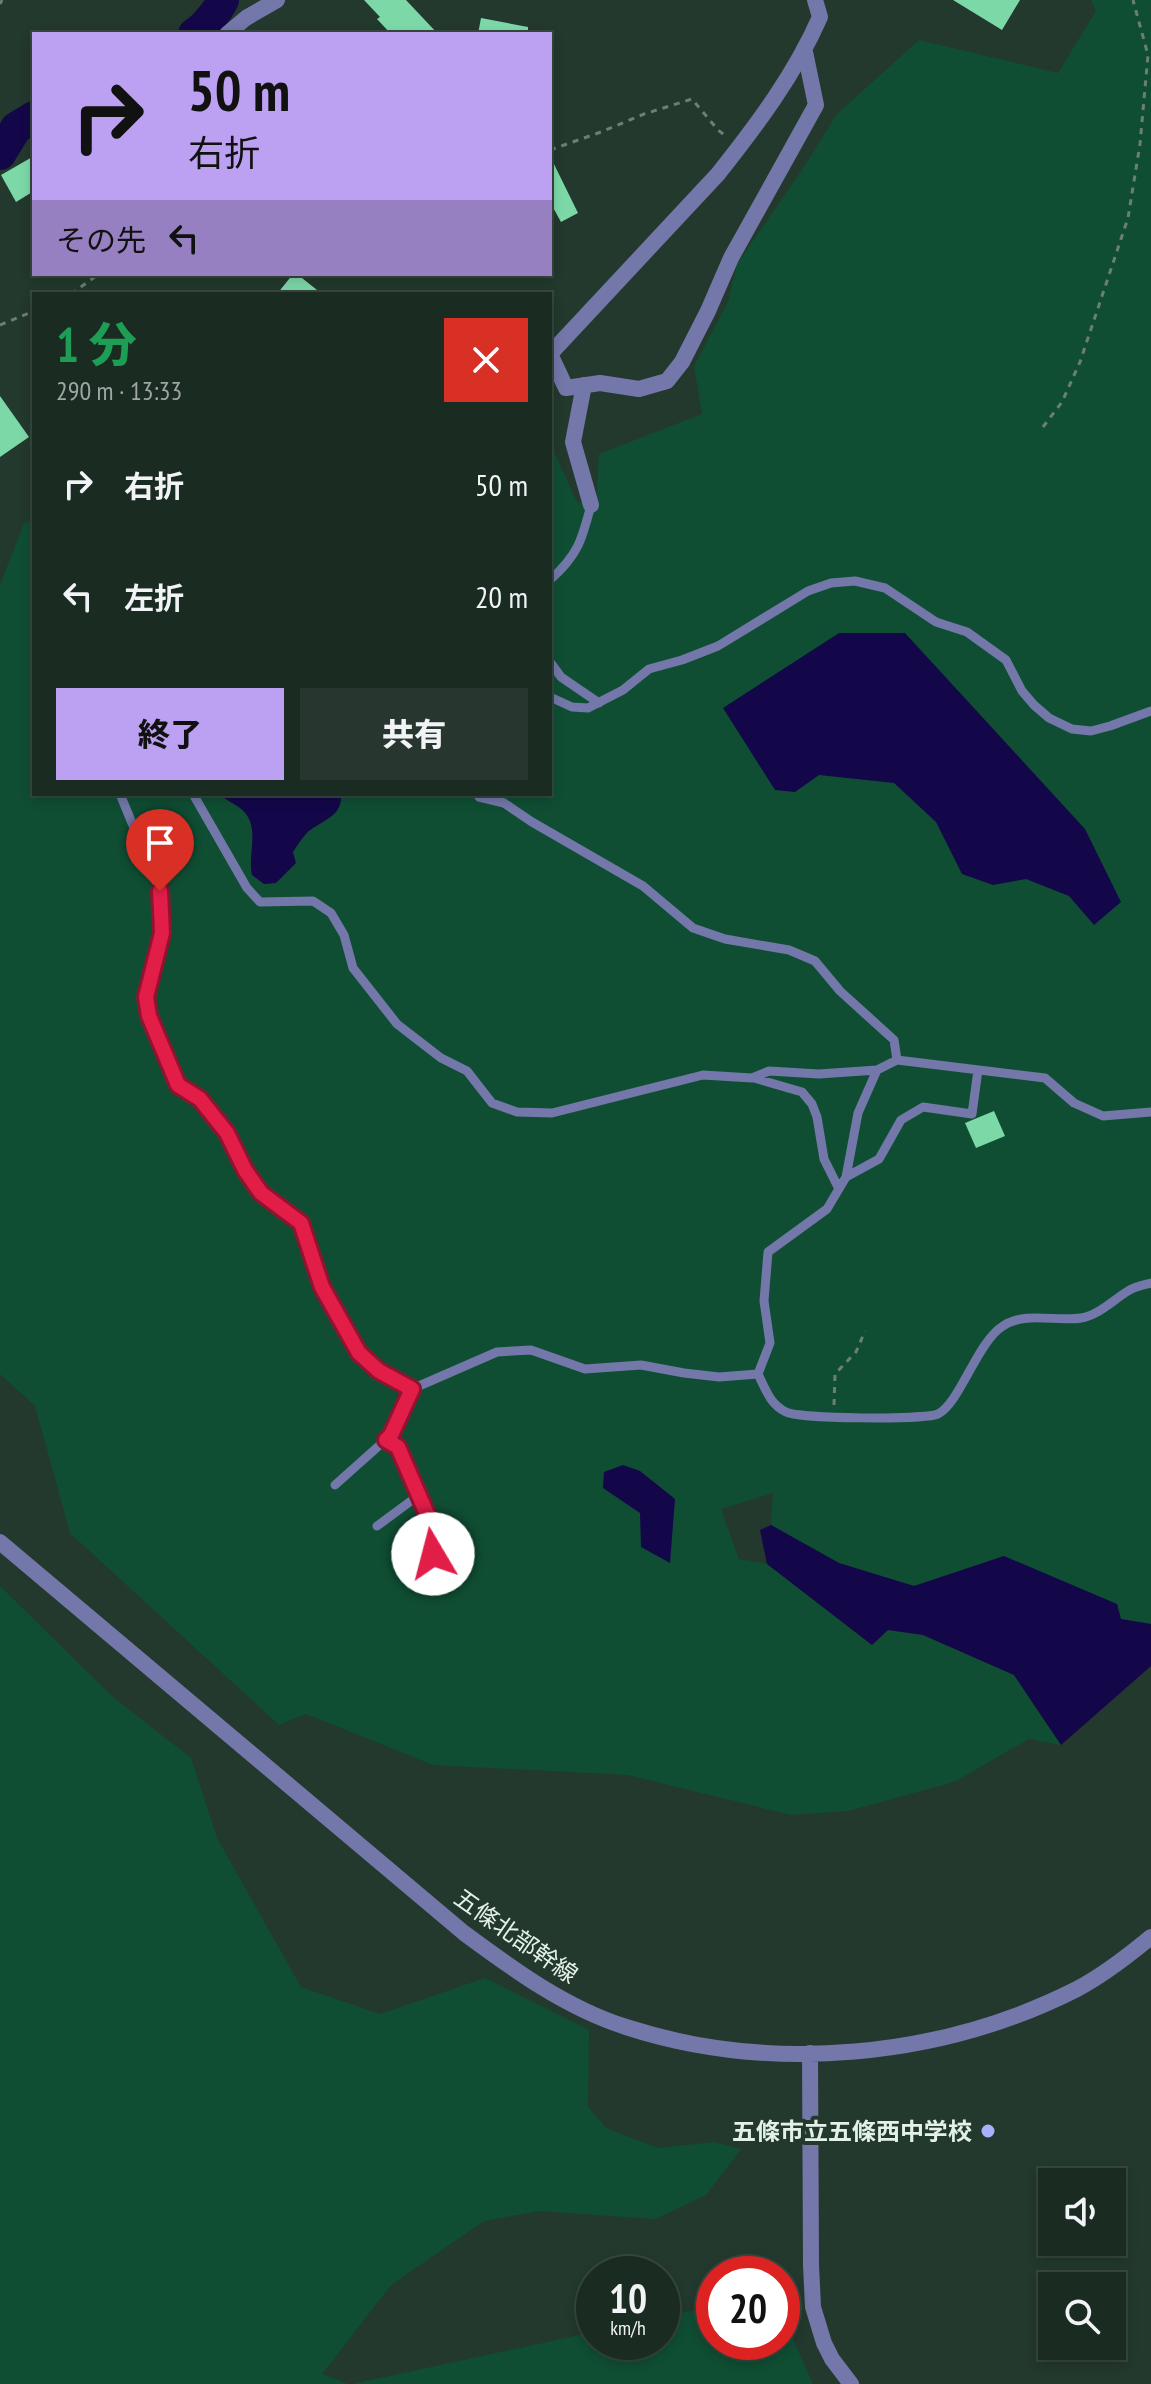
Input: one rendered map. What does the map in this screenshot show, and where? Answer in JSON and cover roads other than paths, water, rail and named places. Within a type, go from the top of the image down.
[{"type":"street","points":[[229,32],[277,0]]},
{"type":"street","points":[[552,352],[718,174],[740,146],[805,52],[820,17],[815,0]]},
{"type":"street","points":[[552,358],[566,388],[600,383],[639,389],[667,381],[682,362],[731,258],[816,105],[805,52]]},
{"type":"street","points":[[584,385],[573,442],[591,505]]},
{"type":"street","name":"五條北部幹線","points":[[0,1542],[464,1933],[510,1967],[576,2006],[639,2031],[718,2050],[857,2052],[912,2043],[954,2034],[1042,2005],[1079,1988],[1120,1963],[1151,1937]]},
{"type":"street","points":[[810,2053],[813,2307],[824,2343],[851,2384]]},
{"type":"lane","points":[[552,578],[569,563],[582,538],[591,505]]},
{"type":"lane","points":[[552,698],[572,707],[588,708],[623,690],[649,669],[718,646],[808,591],[831,583],[855,581],[885,588],[936,622],[967,632],[1006,660],[1022,691],[1034,705],[1049,718],[1072,729],[1091,731],[1151,711]]},
{"type":"lane","points":[[552,665],[561,677],[599,703]]},
{"type":"lane","points":[[121,796],[160,891],[162,933],[146,997],[149,1016],[178,1085],[200,1099],[227,1133],[245,1170],[261,1193],[301,1223],[322,1287],[359,1353],[379,1371],[412,1389]]},
{"type":"lane","points":[[194,796],[247,888],[260,902],[313,901],[331,913],[344,935],[353,968],[397,1024],[441,1058],[467,1071],[492,1103],[517,1112],[552,1113],[703,1075],[752,1078],[802,1092],[812,1104],[824,1159],[839,1189]]},
{"type":"lane","points":[[478,796],[504,803],[643,886],[693,928],[725,939],[789,950],[815,961],[840,991],[894,1040],[897,1060]]},
{"type":"lane","points":[[752,1078],[769,1071],[819,1074],[877,1070],[897,1060],[1045,1078],[1074,1103],[1103,1116],[1151,1112]]},
{"type":"lane","points":[[877,1070],[858,1113],[846,1177],[839,1189],[827,1209],[768,1252],[764,1301],[770,1343],[758,1374],[772,1403],[790,1414],[912,1419],[939,1413],[949,1403],[991,1336],[1004,1325],[1026,1318],[1082,1318],[1101,1310],[1131,1289],[1151,1283]]},
{"type":"lane","points":[[846,1177],[879,1159],[901,1120],[923,1107],[972,1114],[978,1070]]},
{"type":"lane","points":[[335,1485],[391,1435],[412,1389],[497,1352],[531,1350],[585,1369],[641,1365],[719,1377],[758,1374]]},
{"type":"lane","points":[[386,1440],[398,1447],[433,1528],[433,1554],[443,1584]]},
{"type":"lane","points":[[377,1526],[419,1495]]},
{"type":"waterway","points":[[196,32],[223,0]]},
{"type":"waterway","points":[[0,154],[16,128],[32,118]]},
{"type":"place","name":"五條市立五條西中学校","points":[[988,2131]]}]
